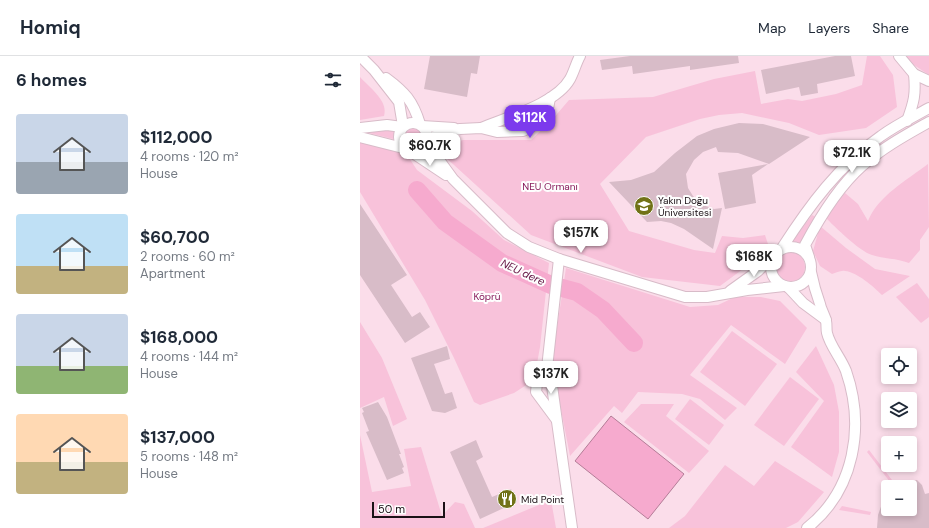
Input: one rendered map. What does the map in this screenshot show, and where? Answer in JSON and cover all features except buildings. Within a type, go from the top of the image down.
[{"type":"street","points":[[360,56],[374,70],[399,102],[403,127]]},
{"type":"street","points":[[481,128],[540,104],[560,92],[570,80],[580,56]]},
{"type":"street","points":[[899,56],[914,74],[929,81]]},
{"type":"street","points":[[374,70],[398,87],[410,100],[421,125],[426,132],[426,141],[453,179],[507,233],[529,247],[559,259],[685,297],[707,297],[747,290],[800,285],[805,282],[810,272],[811,265],[805,245],[820,216],[853,175],[889,145],[929,122]]},
{"type":"street","points":[[908,121],[915,100],[916,92],[914,74]]},
{"type":"street","points":[[360,137],[407,149],[420,149],[426,141],[444,132],[460,129],[481,128],[497,132],[523,131],[547,114],[550,98]]},
{"type":"street","points":[[727,294],[758,271],[782,248],[808,207],[842,168],[881,136],[929,108]]},
{"type":"street","points":[[453,179],[407,149],[399,140],[399,131],[411,122],[421,125],[460,129]]},
{"type":"street","points":[[360,128],[387,125],[403,127]]},
{"type":"street","points":[[782,248],[794,246],[800,248],[809,257]]},
{"type":"street","points":[[774,255],[770,267],[771,273],[779,283],[826,320]]},
{"type":"street","points":[[559,259],[547,368],[552,386],[572,528]]},
{"type":"street","points":[[808,528],[828,506],[841,486],[851,465],[856,433],[852,392],[846,370],[827,333],[826,320],[810,272]]},
{"type":"street","points":[[547,368],[537,383],[536,392],[557,420]]},
{"type":"shaded area","name":"Yakın Doğu Üniversitesi","points":[[360,56],[929,56],[929,528],[360,528]]},
{"type":"shaded area","points":[[611,416],[684,474],[648,519],[575,461]]},
{"type":"green space","name":"NEU Ormanı","points":[[867,56],[880,56],[893,75],[897,107],[866,128],[819,135],[789,123],[742,113],[719,115],[700,119],[646,137],[600,184],[629,231],[694,250],[715,253],[722,236],[743,238],[765,235],[768,244],[743,269],[720,286],[642,277],[531,235],[443,155],[438,147],[463,140],[531,140],[551,121],[569,100],[653,97],[714,79],[755,71],[761,104],[788,99],[802,101],[836,94],[862,85]]},
{"type":"green space","points":[[905,56],[929,56],[929,75],[911,63]]},
{"type":"green space","points":[[360,77],[381,100],[385,110],[384,116],[360,120]]},
{"type":"green space","points":[[413,128],[419,131],[422,137],[419,143],[413,146],[407,143],[404,137],[407,131]]},
{"type":"green space","points":[[395,129],[393,139],[365,132],[365,131]]},
{"type":"green space","name":"Köprü","points":[[360,140],[401,150],[406,153],[417,170],[472,211],[504,240],[549,263],[540,347],[534,380],[514,393],[480,405],[474,402],[425,300],[360,192]]},
{"type":"green space","points":[[928,164],[929,227],[920,240],[920,250],[909,263],[867,253],[847,238],[825,217],[845,193],[858,204],[868,221],[873,212],[886,196],[902,182]]},
{"type":"green space","points":[[812,215],[816,217],[802,245],[791,243]]},
{"type":"green space","points":[[820,226],[846,248],[875,269],[910,276],[882,295],[870,284],[855,274],[840,271],[832,274],[820,266],[813,251]]},
{"type":"green space","points":[[790,252],[801,256],[805,267],[801,278],[790,282],[779,278],[775,267],[779,256]]},
{"type":"green space","points":[[566,268],[690,307],[718,305],[735,297],[761,297],[780,301],[807,328],[785,364],[731,325],[690,375],[737,408],[725,420],[700,399],[682,394],[638,392],[622,413],[614,406],[570,456],[557,389],[553,354]]},
{"type":"green space","points":[[917,283],[929,299],[929,317],[921,323],[896,297]]},
{"type":"green space","points":[[360,322],[382,358],[407,419],[393,426],[384,397],[360,408]]},
{"type":"green space","points":[[732,331],[777,364],[745,406],[700,372]]},
{"type":"green space","points":[[816,346],[834,385],[839,412],[839,452],[832,477],[791,447],[824,401],[796,372]]},
{"type":"green space","points":[[790,377],[819,399],[784,446],[754,425]]},
{"type":"green space","points":[[690,399],[724,425],[709,445],[675,419]]},
{"type":"green space","points":[[641,404],[674,404],[666,416],[709,451],[689,473],[624,422]]},
{"type":"green space","points":[[360,435],[372,492],[411,486],[404,449],[421,447],[442,516],[455,502],[464,504],[475,528],[360,528]]},
{"type":"green space","points":[[869,450],[881,466],[881,470],[867,452]]},
{"type":"green space","points":[[775,461],[824,492],[798,522],[786,528],[669,528],[685,516],[725,465],[754,486]]},
{"type":"green space","points":[[882,472],[886,472],[892,480],[888,480]]},
{"type":"green space","points":[[551,500],[556,528],[483,528]]},
{"type":"green space","points":[[842,506],[871,512],[870,515],[839,510]]},
{"type":"waterway","name":"NEU dere","points":[[417,190],[445,222],[502,263],[551,285],[577,292],[603,310],[634,343]]},
{"type":"place","name":"Yakın Doğu Üniversitesi","points":[[644,206]]},
{"type":"place","name":"Mid Point","points":[[507,499]]}]
